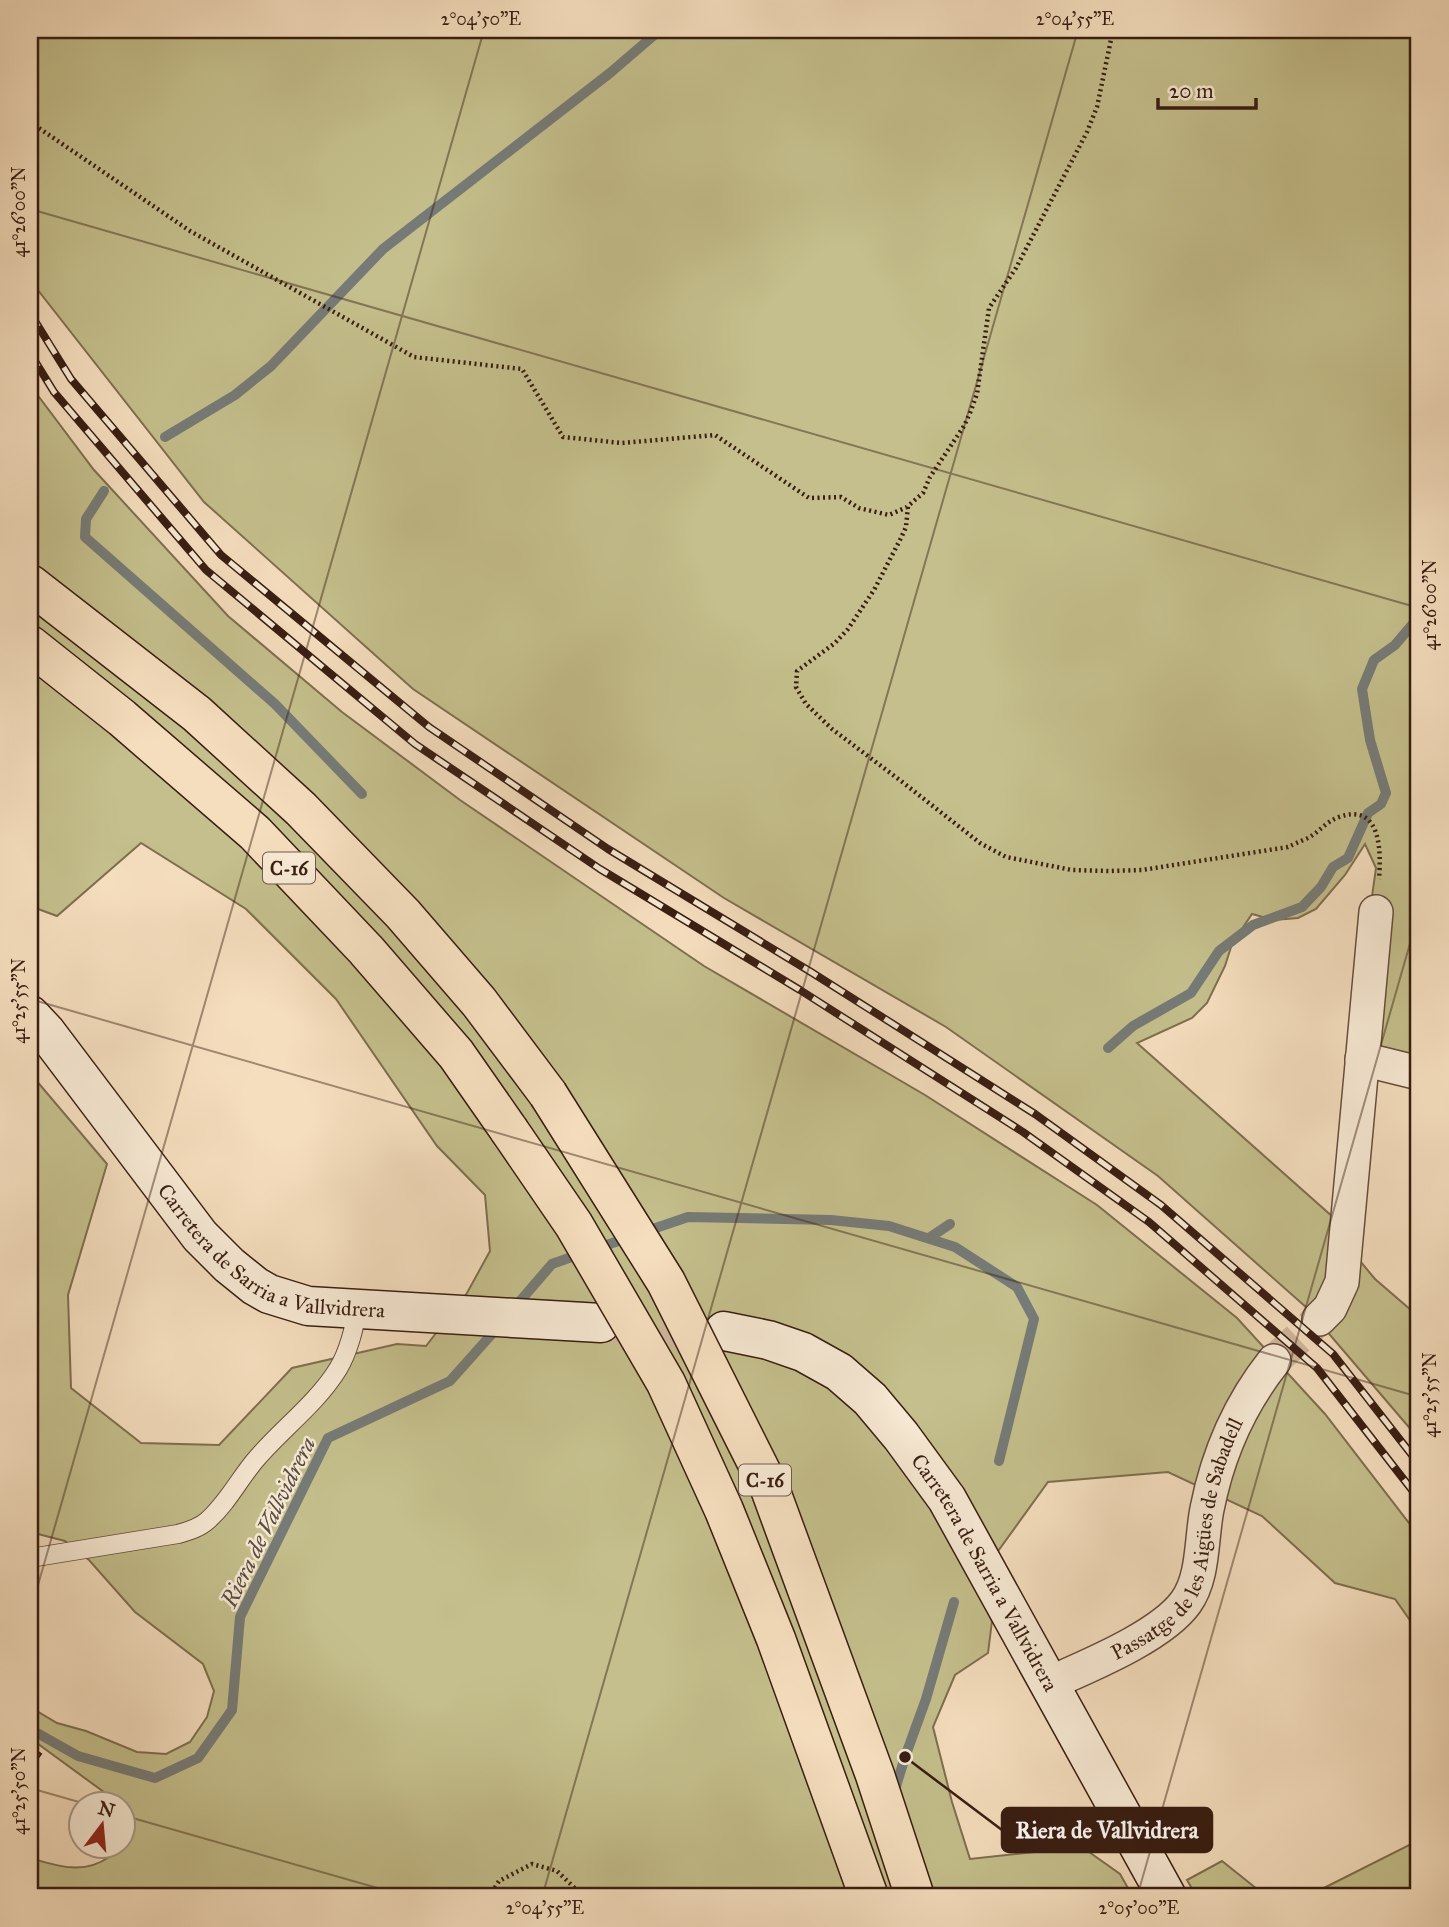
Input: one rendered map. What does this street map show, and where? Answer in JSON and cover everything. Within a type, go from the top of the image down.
[{"type":"highway","name":"C-16","points":[[30,584],[197,714],[301,809],[403,914],[479,1002],[548,1094],[666,1282],[770,1489],[874,1775],[915,1897]]},
{"type":"highway","name":"C-16","points":[[30,645],[122,718],[255,833],[366,950],[456,1054],[574,1225],[666,1383],[724,1510],[776,1639],[869,1897]]},
{"type":"main road","name":"Carretera de Sarria a Vallvidrera","points":[[30,1016],[46,1032],[200,1236],[229,1265],[269,1294],[308,1306],[601,1323]]},
{"type":"main road","name":"Carretera de Sarria a Vallvidrera","points":[[724,1331],[768,1340],[803,1352],[839,1372],[870,1399],[901,1436],[947,1499],[1167,1897]]},
{"type":"street","points":[[1319,1319],[1330,1308],[1342,1282],[1376,912]]},
{"type":"street","points":[[1362,1059],[1419,1073]]},
{"type":"street","name":"Passatge de les Aigües de Sabadell","points":[[1050,1683],[1125,1648],[1175,1615],[1185,1604],[1192,1593],[1197,1576],[1203,1531],[1220,1455],[1244,1403],[1274,1360]]},
{"type":"lane","points":[[30,1558],[178,1534],[206,1522],[258,1457],[283,1433],[338,1368],[353,1333],[358,1308]]},
{"type":"path","points":[[30,122],[190,231],[414,357],[522,369],[563,437],[622,443],[715,435],[809,498],[841,497],[859,508],[890,515],[923,494],[930,477],[964,426],[977,394],[989,308],[1016,268],[1087,132],[1097,107],[1113,30]]},
{"type":"path","points":[[908,506],[906,527],[901,538],[874,590],[848,629],[835,643],[797,671],[796,687],[806,704],[832,729],[980,844],[1006,857],[1036,864],[1072,870],[1142,870],[1288,847],[1341,816],[1366,818],[1375,827],[1378,837],[1380,864],[1376,912]]},
{"type":"path","points":[[489,1897],[499,1881],[532,1864],[556,1871],[584,1897]]},
{"type":"shaded area","points":[[30,30],[1419,30],[1419,1057],[1352,1039],[1376,868],[1365,844],[1345,875],[1316,909],[1298,918],[1274,920],[1252,914],[1232,944],[1225,966],[1207,1003],[1192,1018],[1137,1043],[1334,1218],[1360,1261],[1375,1279],[1419,1317],[1419,1439],[1307,1308],[1158,1176],[946,1027],[724,898],[413,689],[204,502],[30,280]]},
{"type":"shaded area","points":[[30,385],[94,470],[228,616],[342,712],[460,800],[704,966],[925,1095],[1097,1205],[1237,1318],[1325,1414],[1419,1536],[1419,1633],[1395,1599],[1335,1583],[1262,1516],[1168,1472],[1048,1482],[975,1583],[992,1621],[988,1653],[955,1675],[933,1727],[970,1859],[1082,1847],[1120,1874],[1133,1897],[30,1897],[30,1858],[70,1867],[90,1866],[104,1860],[136,1860],[136,1790],[101,1790],[30,1738],[30,1707],[57,1723],[86,1731],[137,1752],[166,1754],[190,1742],[207,1717],[214,1691],[203,1664],[135,1612],[89,1560],[65,1541],[30,1534],[30,1073],[107,1164],[68,1295],[71,1388],[141,1443],[219,1445],[292,1368],[397,1344],[426,1346],[467,1293],[490,1251],[485,1195],[437,1146],[336,999],[246,909],[141,843],[57,916],[30,906]]},
{"type":"shaded area","points":[[1419,1840],[1419,1897],[1306,1897]]},
{"type":"shaded area","points":[[1222,1861],[1267,1897],[1197,1897],[1187,1880]]},
{"type":"building","points":[[30,1746],[41,1754],[30,1769]]},
{"type":"waterway","points":[[165,437],[235,395],[271,366],[383,249],[610,73],[660,30]]},
{"type":"waterway","points":[[104,491],[86,519],[85,537],[275,704],[362,794]]},
{"type":"waterway","points":[[1108,1048],[1133,1026],[1191,993],[1219,951],[1253,925],[1302,907],[1321,887],[1333,867],[1348,858],[1368,813],[1381,804],[1386,793],[1370,740],[1362,689],[1374,660],[1395,645],[1417,619],[1419,605]]},
{"type":"waterway","name":"Riera de Vallvidrera","points":[[644,1232],[688,1217],[831,1220],[889,1226],[955,1247],[1017,1287],[1034,1319],[999,1461]]},
{"type":"waterway","points":[[929,1238],[950,1224]]},
{"type":"waterway","name":"Riera de Vallvidrera","points":[[598,1248],[630,1237]]},
{"type":"waterway","name":"Riera de Vallvidrera","points":[[515,1307],[552,1264],[580,1254]]},
{"type":"waterway","name":"Riera de Vallvidrera","points":[[30,1729],[78,1756],[155,1778],[198,1758],[232,1710],[240,1617],[328,1438],[450,1381],[499,1326]]},
{"type":"waterway","name":"Riera de Vallvidrera","points":[[894,1793],[926,1699],[954,1602]]},
{"type":"tunnel","points":[[1274,1361],[1319,1319]]},
{"type":"tunnel","points":[[604,1323],[719,1331]]},
{"type":"railway","points":[[30,313],[71,379],[221,555],[429,727],[608,849],[811,972],[1035,1114],[1161,1205],[1333,1354],[1419,1464]]},
{"type":"railway","points":[[30,353],[54,392],[206,570],[415,744],[600,869],[800,990],[1023,1132],[1149,1222],[1317,1368],[1419,1499]]},
{"type":"place","name":"Riera de Vallvidrera","points":[[905,1757]]}]
